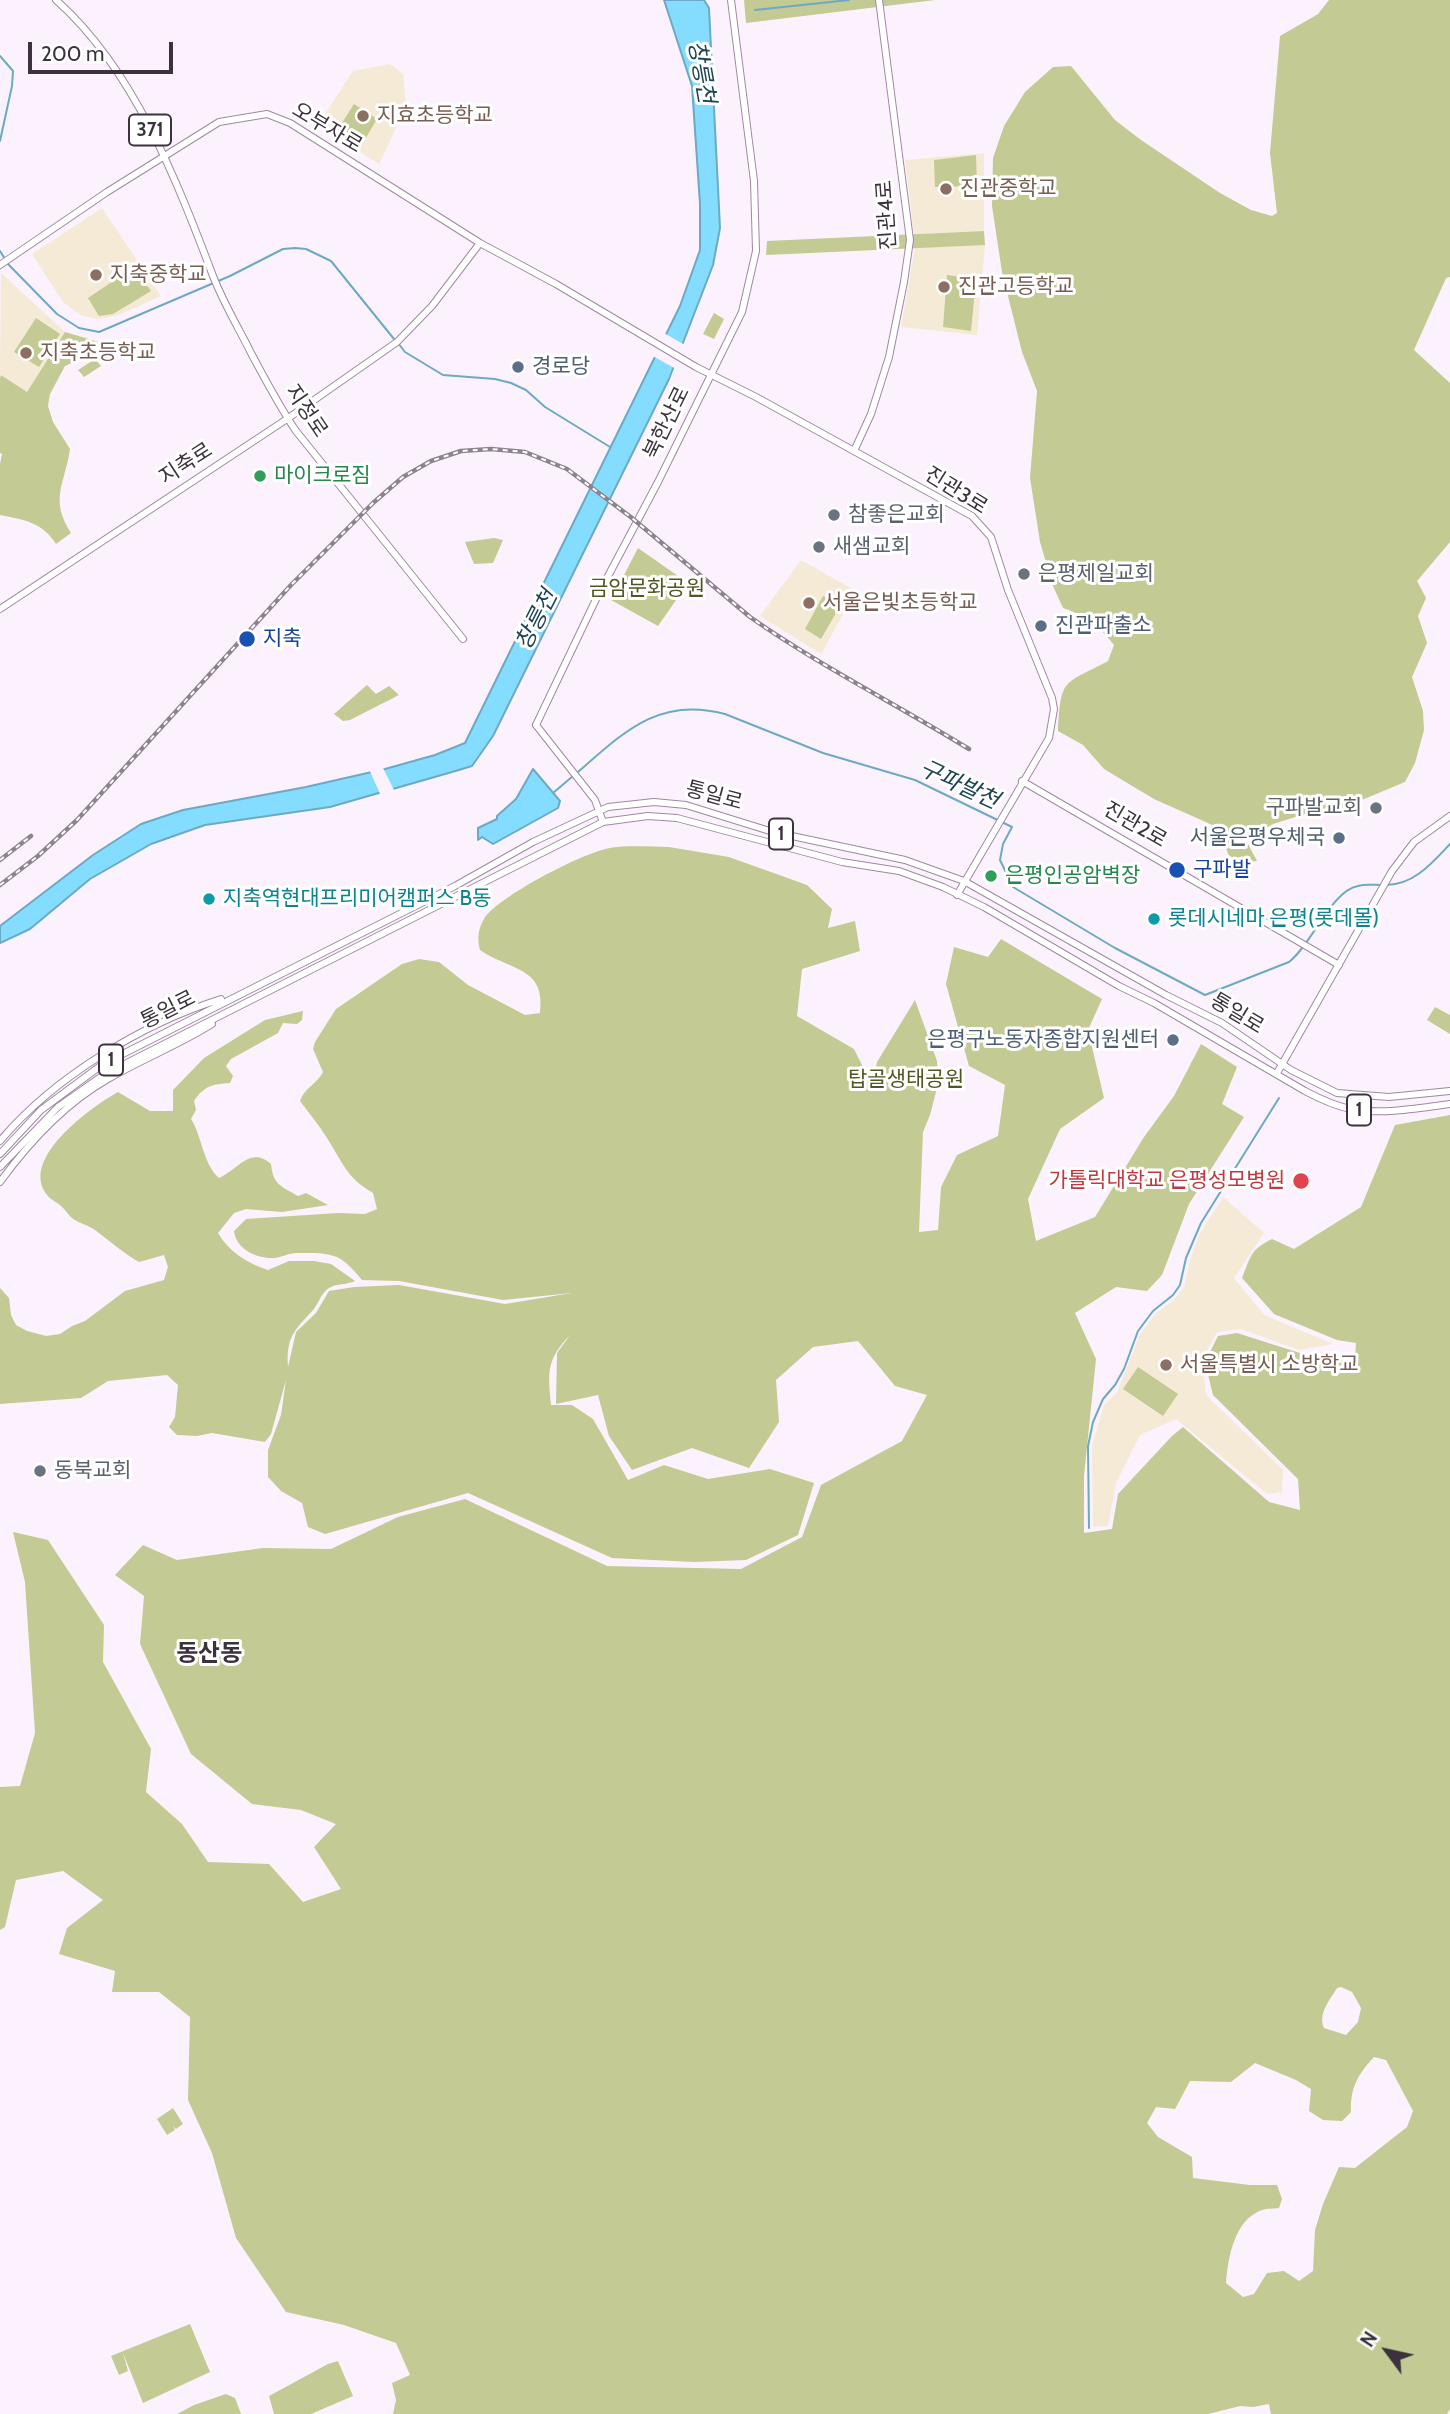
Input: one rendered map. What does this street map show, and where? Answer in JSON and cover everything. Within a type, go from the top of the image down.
[{"type":"main road","name":"371","points":[[56,0],[76,19],[107,58],[136,104],[164,158]]},
{"type":"main road","name":"북한산로","points":[[603,822],[595,800],[536,725],[742,312],[756,251],[754,181],[731,0]]},
{"type":"main road","name":"진관4로","points":[[854,451],[871,414],[889,357],[909,247],[909,221],[879,0]]},
{"type":"main road","name":"오부자로","points":[[1,264],[107,192],[219,122],[267,114],[298,128],[480,243],[556,284],[710,375]]},
{"type":"main road","name":"지정로","points":[[164,158],[203,243],[219,289],[287,419],[463,639]]},
{"type":"main road","name":"지축로","points":[[0,609],[391,347],[432,306],[480,243]]},
{"type":"main road","name":"진관3로","points":[[710,375],[756,397],[972,516],[991,537],[1008,590],[1026,629],[1054,709],[1049,738],[964,881]]},
{"type":"main road","name":"진관2로","points":[[1022,781],[1339,965]]},
{"type":"main road","name":"통일로","points":[[0,1154],[41,1110],[103,1064],[389,920],[597,810],[634,803],[676,803],[773,832],[905,860],[964,881],[1166,995],[1222,1023],[1310,1082],[1337,1093],[1389,1097],[1450,1091]]},
{"type":"main road","name":"통일로","points":[[0,1167],[44,1119],[90,1083],[603,822],[648,816],[677,818],[842,862],[899,871],[943,887],[984,907],[1119,986],[1154,1003],[1330,1103],[1354,1110],[1388,1110],[1450,1104]]},
{"type":"main road","points":[[1277,1073],[1388,877],[1414,842],[1450,816]]},
{"type":"main road","points":[[957,895],[964,881]]},
{"type":"main road","points":[[0,1141],[17,1120],[43,1097],[105,1053],[211,1002],[240,993]]},
{"type":"main road","points":[[0,1182],[50,1122],[77,1099],[105,1081],[206,1028],[243,1004]]},
{"type":"shaded area","name":"지효초등학교","points":[[390,64],[403,74],[406,107],[379,164],[318,125],[353,71]]},
{"type":"shaded area","name":"진관중학교","points":[[984,153],[984,231],[914,234],[905,160]]},
{"type":"shaded area","name":"지축중학교","points":[[102,208],[161,296],[116,316],[96,319],[81,315],[63,302],[32,254]]},
{"type":"shaded area","name":"진관고등학교","points":[[985,245],[977,335],[901,327],[915,247]]},
{"type":"shaded area","name":"지축초등학교","points":[[1,273],[65,332],[27,392],[0,374]]},
{"type":"shaded area","name":"서울은빛초등학교","points":[[801,560],[856,591],[821,654],[760,616]]},
{"type":"shaded area","name":"서울특별시 소방학교","points":[[1223,1197],[1264,1233],[1234,1278],[1264,1315],[1333,1344],[1299,1350],[1241,1329],[1217,1332],[1202,1360],[1206,1395],[1283,1470],[1282,1492],[1267,1494],[1176,1419],[1140,1435],[1116,1483],[1108,1526],[1093,1527],[1092,1446],[1104,1405],[1117,1392],[1140,1335],[1155,1314],[1174,1300],[1184,1287],[1199,1235]]},
{"type":"green space","points":[[744,0],[935,0],[746,23]]},
{"type":"green space","points":[[1329,0],[1450,0],[1450,277],[1446,278],[1414,350],[1450,383],[1450,542],[1417,581],[1426,598],[1418,616],[1427,643],[1412,677],[1423,711],[1424,730],[1415,763],[1405,782],[1345,807],[1308,813],[1273,824],[1246,840],[1257,861],[1238,863],[1228,854],[1224,842],[1214,838],[1219,828],[1154,799],[1104,769],[1083,745],[1058,731],[1063,691],[1073,679],[1108,661],[1114,645],[1092,622],[1063,608],[1053,586],[1040,542],[1030,478],[1037,391],[1022,352],[1002,272],[992,206],[993,158],[1004,126],[1025,92],[1053,67],[1071,66],[1115,120],[1141,140],[1220,193],[1251,210],[1272,216],[1277,213],[1270,153],[1280,36],[1318,14]]},
{"type":"green space","points":[[354,104],[377,119],[361,146],[337,131]]},
{"type":"green space","points":[[976,155],[977,186],[935,187],[934,160]]},
{"type":"green space","points":[[984,231],[985,245],[766,255],[767,241]]},
{"type":"green space","points":[[134,267],[151,291],[113,314],[99,316],[88,298]]},
{"type":"green space","points":[[947,275],[976,279],[971,331],[943,327]]},
{"type":"green space","points":[[714,313],[724,319],[714,339],[703,334]]},
{"type":"green space","points":[[36,318],[60,334],[39,367],[14,352]]},
{"type":"green space","points":[[65,332],[109,345],[65,366],[50,394],[48,406],[53,422],[70,449],[60,501],[64,521],[71,533],[56,544],[39,526],[0,515],[0,378],[1,375],[27,392]]},
{"type":"green space","points":[[95,359],[101,366],[84,377],[78,370]]},
{"type":"green space","points":[[494,538],[503,540],[493,563],[474,564],[465,542]]},
{"type":"green space","name":"금암문화공원","points":[[638,548],[688,583],[658,626],[611,600]]},
{"type":"green space","points":[[823,596],[840,606],[821,639],[805,629]]},
{"type":"green space","points":[[367,685],[376,694],[389,686],[399,695],[350,720],[343,721],[334,714]]},
{"type":"green space","name":"탑골생태공원","points":[[632,846],[669,847],[729,857],[807,885],[832,909],[828,928],[855,921],[860,951],[802,969],[797,1016],[854,1049],[872,1085],[877,1062],[915,1000],[937,1061],[938,1084],[923,1132],[919,1232],[938,1230],[941,1187],[957,1155],[998,1136],[1005,1085],[969,1066],[946,984],[954,947],[988,957],[1001,939],[1102,999],[1088,1030],[1104,1098],[1060,1129],[1028,1199],[1036,1241],[1095,1217],[1144,1137],[1174,1096],[1201,1044],[1237,1067],[1222,1104],[1244,1117],[1189,1204],[1162,1275],[1147,1291],[1116,1287],[1075,1313],[1096,1359],[1084,1476],[1084,1533],[1112,1529],[1118,1494],[1183,1427],[1269,1502],[1300,1510],[1298,1479],[1213,1395],[1205,1362],[1218,1336],[1237,1333],[1303,1354],[1355,1358],[1356,1343],[1337,1340],[1274,1314],[1242,1278],[1247,1264],[1255,1250],[1272,1239],[1294,1249],[1361,1207],[1395,1125],[1450,1115],[1450,2409],[1447,2414],[1271,2414],[1269,2404],[1240,2406],[1208,2414],[393,2414],[396,2400],[392,2383],[410,2375],[396,2343],[344,2325],[286,2312],[236,2238],[212,2153],[188,2100],[190,2017],[159,1992],[112,1992],[115,1971],[59,1954],[67,1928],[103,1900],[63,1871],[16,1880],[5,1927],[0,1930],[0,1787],[20,1786],[35,1733],[25,1582],[13,1532],[48,1540],[104,1625],[103,1662],[151,1749],[146,1792],[182,1824],[208,1862],[269,1864],[303,1902],[341,1889],[314,1847],[336,1824],[301,1810],[252,1804],[191,1754],[140,1644],[144,1596],[115,1575],[143,1545],[177,1560],[263,1548],[331,1549],[398,1517],[465,1499],[607,1566],[741,1569],[802,1537],[821,1485],[902,1441],[927,1395],[895,1386],[858,1341],[813,1347],[776,1380],[779,1422],[749,1468],[692,1448],[632,1470],[609,1436],[598,1395],[556,1404],[557,1353],[570,1335],[556,1352],[550,1367],[551,1405],[572,1405],[593,1419],[628,1480],[664,1465],[708,1479],[770,1469],[814,1483],[798,1535],[746,1560],[694,1562],[612,1558],[468,1493],[325,1534],[308,1527],[302,1503],[281,1491],[268,1477],[268,1450],[281,1415],[286,1380],[271,1434],[265,1442],[212,1433],[197,1436],[177,1435],[169,1427],[175,1417],[178,1385],[167,1375],[108,1381],[81,1398],[0,1404],[0,1288],[9,1298],[11,1315],[16,1325],[46,1336],[60,1334],[85,1321],[125,1291],[164,1280],[168,1267],[164,1255],[139,1262],[95,1230],[74,1220],[49,1197],[41,1182],[42,1167],[49,1151],[76,1122],[118,1092],[150,1111],[173,1111],[173,1090],[204,1058],[265,1020],[303,1011],[302,1020],[297,1024],[283,1023],[278,1033],[231,1059],[226,1066],[233,1076],[230,1083],[213,1085],[201,1092],[194,1101],[196,1110],[191,1119],[209,1165],[219,1178],[245,1161],[257,1157],[271,1164],[276,1181],[283,1187],[298,1196],[306,1193],[328,1205],[282,1212],[246,1209],[234,1213],[218,1233],[239,1256],[268,1270],[289,1261],[314,1261],[331,1264],[355,1281],[332,1286],[324,1293],[293,1335],[290,1341],[288,1367],[296,1332],[316,1313],[329,1291],[399,1285],[505,1304],[572,1293],[503,1300],[399,1281],[362,1280],[346,1263],[330,1255],[296,1253],[275,1258],[255,1255],[243,1248],[234,1231],[246,1219],[338,1213],[365,1214],[377,1209],[373,1193],[351,1175],[300,1101],[323,1072],[313,1049],[336,1009],[402,964],[419,959],[439,962],[468,985],[525,1015],[540,1013],[540,998],[532,978],[480,950],[479,934],[484,919],[523,888],[598,851]],"holes":[[[1337,1988],[1352,1992],[1361,2008],[1358,2022],[1346,2035],[1324,2028],[1322,2018]],[[1374,2057],[1386,2060],[1413,2111],[1407,2127],[1355,2168],[1339,2167],[1315,2230],[1313,2271],[1299,2281],[1284,2271],[1267,2273],[1254,2294],[1243,2297],[1226,2283],[1234,2241],[1252,2215],[1264,2209],[1279,2208],[1282,2199],[1277,2185],[1250,2185],[1193,2178],[1192,2157],[1158,2137],[1147,2123],[1156,2107],[1175,2109],[1190,2081],[1231,2082],[1255,2063],[1311,2089],[1309,2111],[1323,2120],[1342,2121],[1351,2112],[1356,2082]]]},
{"type":"green space","points":[[1435,1007],[1450,1015],[1450,1034],[1427,1020]]},
{"type":"green space","points":[[1138,1367],[1178,1394],[1163,1416],[1123,1389]]},
{"type":"green space","points":[[173,2108],[183,2124],[176,2129],[173,2126],[175,2130],[167,2135],[157,2119]]},
{"type":"green space","points":[[190,2324],[210,2372],[143,2403],[123,2353],[128,2371],[119,2375],[111,2356]]},
{"type":"green space","points":[[338,2361],[353,2396],[311,2414],[274,2414],[269,2396]]},
{"type":"green space","points":[[226,2394],[235,2398],[241,2414],[177,2414],[194,2405]]},
{"type":"water","name":"창릉천","points":[[664,0],[704,0],[709,8],[720,228],[713,265],[669,379],[493,736],[472,766],[330,807],[205,825],[151,844],[90,879],[30,929],[0,943],[0,926],[93,855],[141,824],[183,810],[385,769],[435,755],[465,743],[680,306],[700,250],[700,204],[692,86]]},
{"type":"water","points":[[533,769],[560,801],[558,808],[493,844],[482,837],[478,840],[478,828],[497,819],[516,799]]},
{"type":"pier","points":[[662,332],[685,345],[676,369],[651,355]]},
{"type":"pier","points":[[382,766],[395,792],[381,796],[369,769]]},
{"type":"waterway","points":[[755,10],[849,0]]},
{"type":"waterway","points":[[0,56],[13,71],[0,141]]},
{"type":"waterway","points":[[8,264],[57,314],[79,328],[99,332],[230,276],[283,249],[306,249],[331,261],[394,339]]},
{"type":"waterway","points":[[0,251],[5,259]]},
{"type":"waterway","points":[[398,343],[405,352],[443,375],[495,379],[526,390],[545,407],[610,447]]},
{"type":"waterway","name":"구파발천","points":[[578,772],[627,731],[644,721],[681,710],[702,710],[725,714],[823,753],[915,780],[1012,827],[1003,844],[1000,860],[1013,887],[1115,948],[1205,995],[1289,962],[1339,897],[1358,886],[1381,885]]},
{"type":"waterway","name":"구파발천","points":[[553,793],[573,776]]},
{"type":"waterway","name":"구파발천","points":[[1386,885],[1414,877],[1450,844]]},
{"type":"waterway","points":[[1089,1528],[1088,1446],[1093,1422],[1103,1399],[1124,1369],[1138,1331],[1153,1311],[1173,1295],[1180,1285],[1186,1258],[1201,1223],[1279,1098]]},
{"type":"railway","points":[[0,885],[38,856],[77,820],[291,585],[373,503],[403,477],[431,461],[461,451],[491,449],[525,452],[567,469],[632,518],[750,617],[803,652],[969,749]]},
{"type":"railway","points":[[0,860],[31,836]]},
{"type":"place","name":"지효초등학교","points":[[363,116]]},
{"type":"place","name":"진관중학교","points":[[946,189]]},
{"type":"place","name":"지축중학교","points":[[96,275]]},
{"type":"place","name":"진관고등학교","points":[[944,287]]},
{"type":"place","name":"지축초등학교","points":[[26,353]]},
{"type":"place","name":"경로당","points":[[518,367]]},
{"type":"place","name":"마이크로짐","points":[[260,476]]},
{"type":"place","name":"참좋은교회","points":[[834,515]]},
{"type":"place","name":"새샘교회","points":[[819,547]]},
{"type":"place","name":"은평제일교회","points":[[1024,574]]},
{"type":"place","name":"서울은빛초등학교","points":[[809,603]]},
{"type":"place","name":"진관파출소","points":[[1041,626]]},
{"type":"place","name":"지축","points":[[247,639]]},
{"type":"place","name":"구파발교회","points":[[1376,808]]},
{"type":"place","name":"서울은평우체국","points":[[1339,838]]},
{"type":"place","name":"구파발","points":[[1177,870]]},
{"type":"place","name":"은평인공암벽장","points":[[991,876]]},
{"type":"place","name":"지축역현대프리미어캠퍼스 B동","points":[[209,899]]},
{"type":"place","name":"롯데시네마 은평(롯데몰)","points":[[1154,919]]},
{"type":"place","name":"은평구노동자종합지원센터","points":[[1173,1040]]},
{"type":"place","name":"가톨릭대학교 은평성모병원","points":[[1301,1181]]},
{"type":"place","name":"서울특별시 소방학교","points":[[1166,1365]]},
{"type":"place","name":"동북교회","points":[[40,1471]]},
{"type":"district","name":"동산동","points":[[209,1654]]}]
